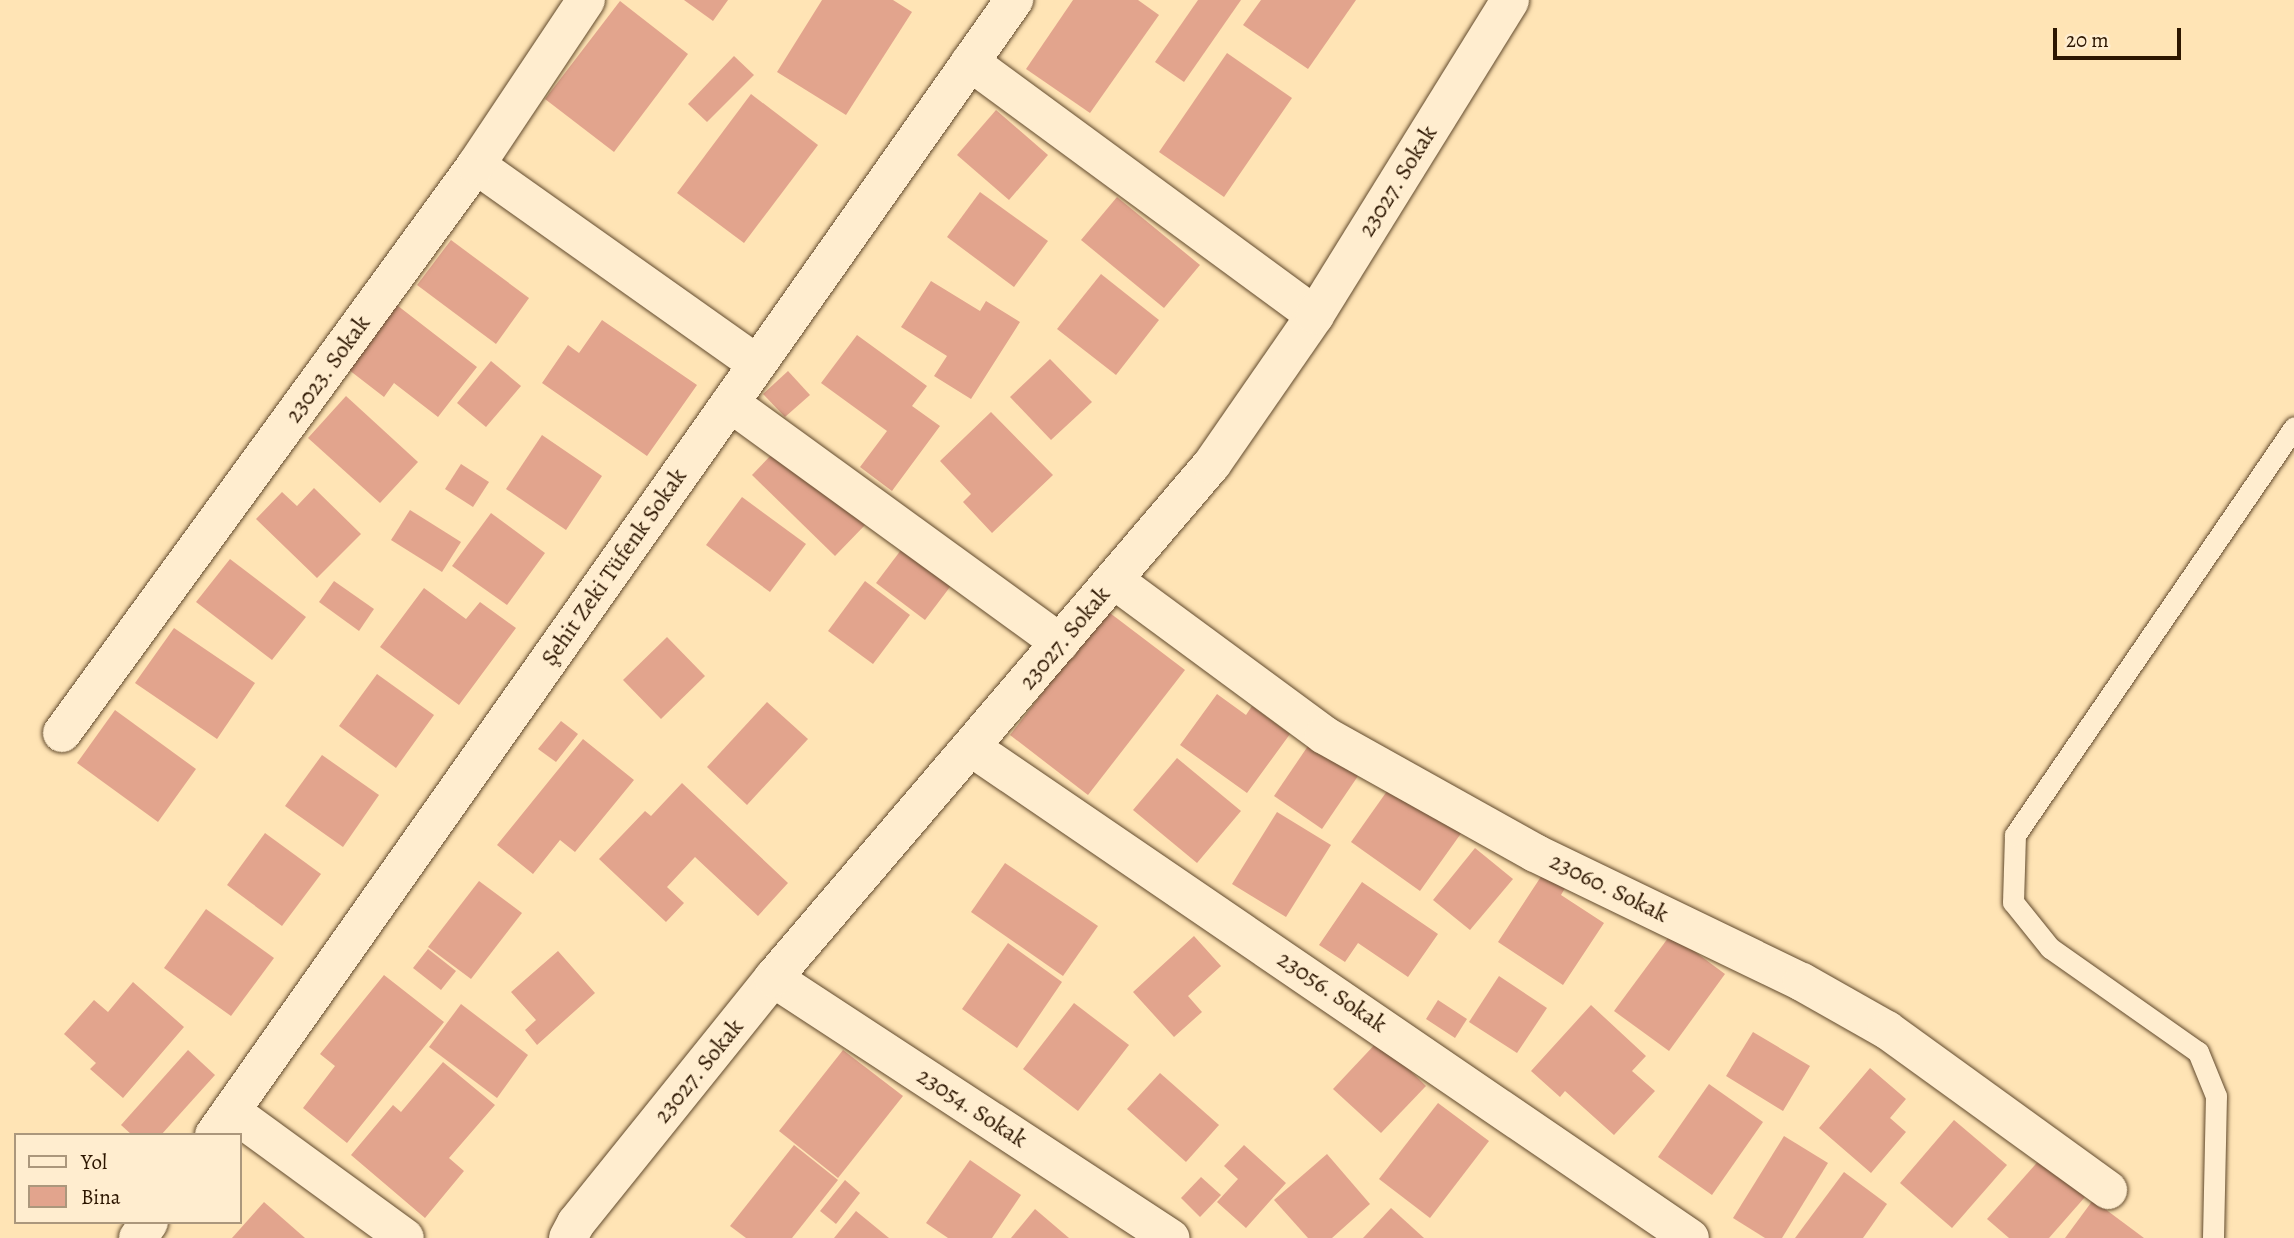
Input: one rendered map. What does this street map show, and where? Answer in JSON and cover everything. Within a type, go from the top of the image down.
[{"type":"street","name":"23023. Sokak","points":[[62,733],[476,165],[586,0]]},
{"type":"street","name":"Şehit Zeki Tüfenk Sokak","points":[[223,1123],[1014,0]]},
{"type":"street","name":"23027. Sokak","points":[[583,1233],[774,978],[1212,464],[1315,315],[1510,0]]},
{"type":"street","points":[[970,62],[1315,315]]},
{"type":"street","points":[[476,165],[757,364]]},
{"type":"street","points":[[730,403],[1060,643]]},
{"type":"street","name":"23060. Sokak","points":[[1114,580],[1324,735],[1535,853],[1802,982],[1887,1030],[2108,1190]]},
{"type":"street","name":"23056. Sokak","points":[[972,748],[1690,1238]]},
{"type":"street","name":"23054. Sokak","points":[[774,978],[1171,1238]]},
{"type":"street","points":[[223,1123],[239,1133]]},
{"type":"street","points":[[242,1135],[405,1238]]},
{"type":"lane","points":[[2213,1238],[2216,1096],[2198,1052],[2050,948],[2013,902],[2015,835],[2294,428]]},
{"type":"building","points":[[684,0],[728,0],[713,21]]},
{"type":"building","points":[[822,0],[893,0],[912,12],[846,115],[777,72]]},
{"type":"building","points":[[1073,0],[1138,0],[1159,15],[1090,113],[1026,69]]},
{"type":"building","points":[[1198,0],[1241,0],[1184,82],[1155,62]]},
{"type":"building","points":[[1261,0],[1356,0],[1308,69],[1243,25]]},
{"type":"building","points":[[620,1],[688,54],[614,152],[545,99]]},
{"type":"building","points":[[1227,53],[1292,98],[1224,197],[1159,152]]},
{"type":"building","points":[[734,56],[754,75],[707,122],[688,104]]},
{"type":"building","points":[[751,94],[818,145],[744,243],[677,193]]},
{"type":"building","points":[[996,110],[1048,155],[1009,200],[957,155]]},
{"type":"building","points":[[980,192],[1048,241],[1014,287],[947,237]]},
{"type":"building","points":[[1117,197],[1200,265],[1164,308],[1081,240]]},
{"type":"building","points":[[451,240],[529,298],[496,344],[417,285]]},
{"type":"building","points":[[1101,274],[1159,320],[1116,375],[1057,329]]},
{"type":"building","points":[[931,281],[980,311],[986,301],[1020,322],[971,399],[934,376],[947,356],[901,327]]},
{"type":"building","points":[[389,299],[477,367],[438,417],[394,383],[384,397],[340,363]]},
{"type":"building","points":[[602,320],[697,385],[647,456],[542,383],[568,345],[579,353]]},
{"type":"building","points":[[857,335],[927,386],[912,406],[940,426],[892,491],[860,467],[887,431],[821,383]]},
{"type":"building","points":[[1050,359],[1092,402],[1051,440],[1010,397]]},
{"type":"building","points":[[491,361],[521,386],[486,427],[457,403]]},
{"type":"building","points":[[788,371],[810,395],[785,417],[763,394]]},
{"type":"building","points":[[346,396],[418,462],[380,503],[308,438]]},
{"type":"building","points":[[991,412],[1053,475],[992,533],[963,502],[971,494],[940,461]]},
{"type":"building","points":[[542,435],[602,476],[566,530],[506,489]]},
{"type":"building","points":[[778,448],[867,523],[835,556],[752,475]]},
{"type":"building","points":[[461,464],[489,482],[473,507],[445,489]]},
{"type":"building","points":[[314,488],[361,534],[317,578],[256,519],[282,492],[297,506]]},
{"type":"building","points":[[742,497],[806,544],[770,592],[706,545]]},
{"type":"building","points":[[410,510],[461,542],[442,572],[391,540]]},
{"type":"building","points":[[491,513],[545,553],[507,605],[452,566]]},
{"type":"building","points":[[904,546],[953,583],[925,620],[876,583]]},
{"type":"building","points":[[230,559],[306,617],[272,660],[196,602]]},
{"type":"building","points":[[334,581],[374,609],[359,631],[319,602]]},
{"type":"building","points":[[865,581],[910,615],[873,664],[828,631]]},
{"type":"building","points":[[424,588],[466,619],[480,602],[516,628],[459,705],[380,647]]},
{"type":"building","points":[[1106,610],[1185,670],[1088,795],[1010,735]]},
{"type":"building","points":[[174,628],[255,683],[217,739],[135,683]]},
{"type":"building","points":[[667,637],[705,676],[661,719],[623,680]]},
{"type":"building","points":[[377,674],[434,715],[396,768],[339,726]]},
{"type":"building","points":[[1217,694],[1246,715],[1252,706],[1290,734],[1247,793],[1180,745]]},
{"type":"building","points":[[767,702],[808,739],[747,805],[707,767]]},
{"type":"building","points":[[115,710],[196,769],[158,822],[77,763]]},
{"type":"building","points":[[561,721],[578,734],[556,762],[538,749]]},
{"type":"building","points":[[583,739],[634,780],[575,852],[560,840],[533,874],[497,845]]},
{"type":"building","points":[[1310,743],[1358,776],[1322,829],[1274,796]]},
{"type":"building","points":[[322,755],[379,795],[343,847],[285,806]]},
{"type":"building","points":[[1177,758],[1241,811],[1197,863],[1133,810]]},
{"type":"building","points":[[1397,777],[1467,825],[1420,891],[1351,842]]},
{"type":"building","points":[[682,783],[788,883],[758,916],[695,857],[667,887],[684,903],[666,922],[599,859],[645,811],[651,816]]},
{"type":"building","points":[[1277,812],[1331,845],[1286,917],[1232,884]]},
{"type":"building","points":[[265,833],[321,874],[282,926],[227,885]]},
{"type":"building","points":[[1475,848],[1513,879],[1470,930],[1433,900]]},
{"type":"building","points":[[1005,863],[1098,926],[1063,976],[971,912]]},
{"type":"building","points":[[1546,869],[1568,883],[1561,895],[1604,923],[1563,985],[1498,942]]},
{"type":"building","points":[[479,881],[522,913],[471,979],[428,947]]},
{"type":"building","points":[[1362,882],[1438,934],[1408,977],[1358,943],[1345,962],[1319,945]]},
{"type":"building","points":[[206,909],[274,958],[231,1016],[164,968]]},
{"type":"building","points":[[1671,934],[1725,974],[1669,1051],[1614,1011]]},
{"type":"building","points":[[1194,936],[1221,966],[1188,996],[1202,1012],[1174,1037],[1133,992]]},
{"type":"building","points":[[1008,943],[1062,982],[1017,1048],[962,1009]]},
{"type":"building","points":[[428,949],[456,971],[441,990],[413,968]]},
{"type":"building","points":[[558,951],[595,993],[537,1045],[525,1030],[536,1020],[511,992]]},
{"type":"building","points":[[384,975],[444,1022],[347,1143],[303,1108],[335,1066],[320,1054]]},
{"type":"building","points":[[1499,976],[1547,1008],[1517,1053],[1469,1022]]},
{"type":"building","points":[[133,982],[184,1027],[123,1098],[90,1069],[96,1063],[64,1034],[94,1000],[108,1012]]},
{"type":"building","points":[[1438,1000],[1467,1019],[1455,1038],[1426,1019]]},
{"type":"building","points":[[1074,1003],[1129,1045],[1078,1111],[1023,1069]]},
{"type":"building","points":[[461,1004],[528,1055],[497,1098],[429,1047]]},
{"type":"building","points":[[1591,1005],[1646,1056],[1632,1071],[1655,1091],[1614,1135],[1565,1091],[1560,1097],[1531,1071]]},
{"type":"building","points":[[1753,1032],[1810,1066],[1783,1111],[1726,1076]]},
{"type":"building","points":[[1379,1040],[1426,1086],[1381,1133],[1333,1089]]},
{"type":"building","points":[[188,1050],[215,1075],[163,1133],[130,1133],[121,1125]]},
{"type":"building","points":[[843,1050],[903,1096],[838,1178],[779,1131]]},
{"type":"building","points":[[443,1062],[495,1105],[449,1158],[464,1171],[425,1218],[351,1155],[393,1105],[401,1112]]},
{"type":"building","points":[[1870,1068],[1906,1099],[1890,1118],[1906,1132],[1871,1173],[1819,1128]]},
{"type":"building","points":[[1160,1073],[1219,1125],[1186,1162],[1127,1109]]},
{"type":"building","points":[[1709,1084],[1763,1122],[1712,1195],[1658,1157]]},
{"type":"building","points":[[1438,1103],[1489,1141],[1430,1218],[1379,1179]]},
{"type":"building","points":[[1954,1120],[2007,1165],[1952,1228],[1900,1183]]},
{"type":"building","points":[[1784,1136],[1828,1163],[1782,1238],[1765,1238],[1733,1218]]},
{"type":"building","points":[[794,1145],[838,1180],[792,1238],[746,1238],[730,1226]]},
{"type":"building","points":[[1244,1145],[1286,1183],[1246,1228],[1217,1202],[1238,1179],[1224,1166]]},
{"type":"building","points":[[1327,1154],[1370,1204],[1332,1238],[1308,1238],[1274,1200]]},
{"type":"building","points":[[2041,1158],[2085,1197],[2049,1238],[2009,1238],[1987,1219]]},
{"type":"building","points":[[970,1160],[1021,1195],[992,1238],[948,1238],[926,1223]]},
{"type":"building","points":[[1844,1172],[1887,1204],[1863,1238],[1795,1238]]},
{"type":"building","points":[[1201,1177],[1221,1195],[1200,1217],[1181,1198]]},
{"type":"building","points":[[845,1180],[860,1193],[836,1224],[820,1211]]},
{"type":"building","points":[[2093,1200],[2144,1238],[2065,1238]]},
{"type":"building","points":[[264,1202],[305,1238],[232,1238]]},
{"type":"building","points":[[1391,1208],[1424,1238],[1363,1238]]},
{"type":"building","points":[[1035,1209],[1069,1238],[1011,1238]]},
{"type":"building","points":[[856,1211],[889,1238],[834,1238]]}]
